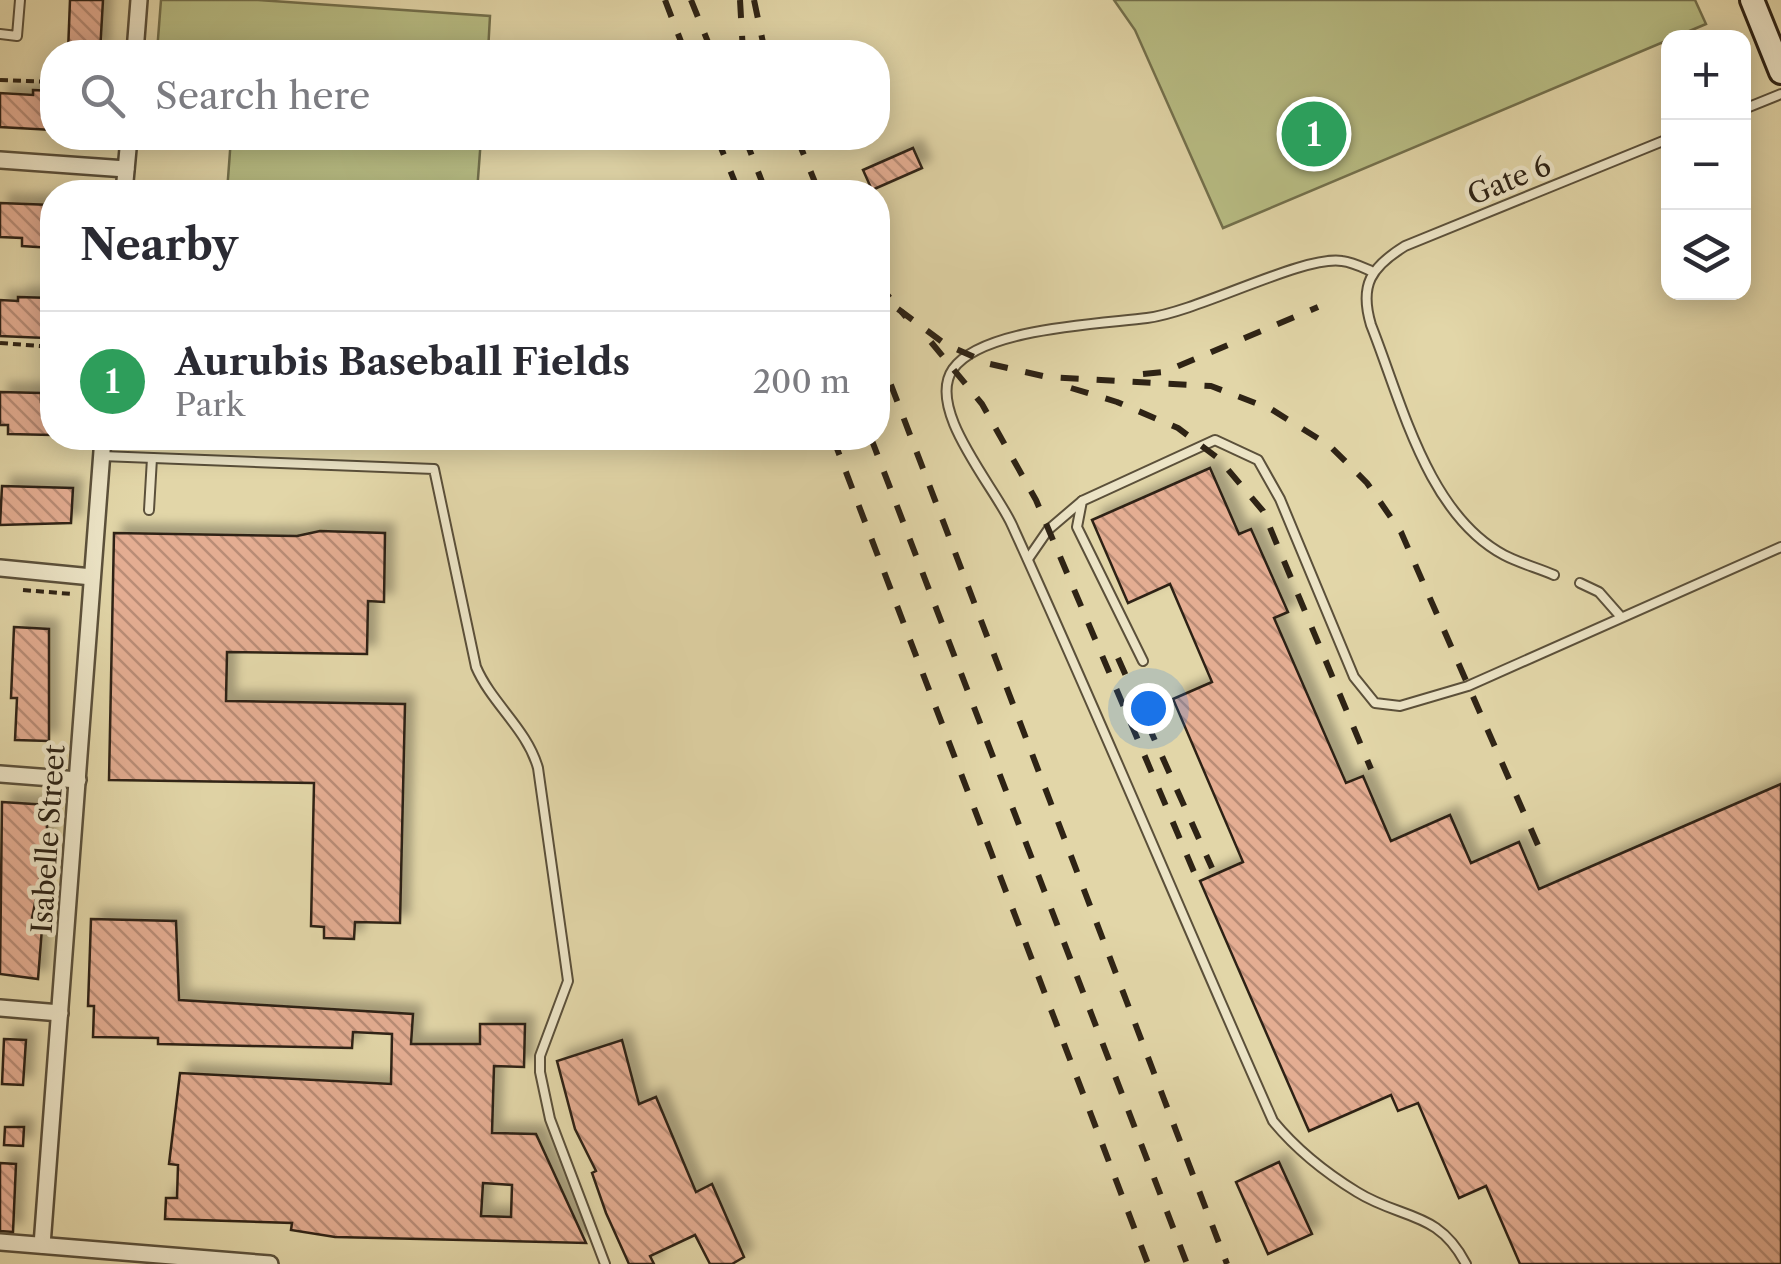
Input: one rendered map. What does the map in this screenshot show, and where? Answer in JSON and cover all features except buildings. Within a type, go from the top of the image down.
[{"type":"main road","points":[[1752,0],[1781,72]]},
{"type":"street","points":[[136,40],[139,0]]},
{"type":"street","points":[[125,180],[127,150]]},
{"type":"street","points":[[0,160],[126,169]]},
{"type":"street","name":"Isabelle Street","points":[[42,1245],[103,450]]},
{"type":"street","points":[[0,568],[92,577]]},
{"type":"street","points":[[0,774],[78,780]]},
{"type":"street","points":[[0,1008],[60,1013]]},
{"type":"street","points":[[0,1242],[270,1264]]},
{"type":"lane","points":[[0,34],[17,36],[20,0]]},
{"type":"lane","points":[[1751,106],[1781,94]]},
{"type":"lane","name":"Gate 6","points":[[1371,270],[1405,246],[1661,142]]},
{"type":"lane","points":[[1466,1264],[1438,1226],[1357,1192],[1299,1150],[1273,1121],[1028,559],[948,410],[948,381],[969,354],[1029,334],[1192,309],[1314,264],[1344,261],[1371,270],[1366,307],[1438,486],[1461,517],[1492,546],[1554,575]]},
{"type":"lane","points":[[1028,559],[1048,530],[1082,501],[1215,440],[1258,460],[1280,499],[1354,677],[1375,704],[1400,706],[1468,686],[1781,547]]},
{"type":"lane","points":[[102,456],[434,468],[476,667],[486,690],[534,752],[538,768],[568,981],[540,1056],[540,1072],[550,1119],[606,1264]]},
{"type":"lane","points":[[149,510],[152,458]]},
{"type":"lane","points":[[1082,501],[1077,527],[1143,661]]},
{"type":"lane","points":[[1580,582],[1598,592],[1621,617]]},
{"type":"path","points":[[0,80],[40,82]]},
{"type":"path","points":[[0,343],[40,346]]},
{"type":"path","points":[[23,590],[72,594]]},
{"type":"green space","points":[[161,0],[258,0],[490,16],[489,40],[158,40]]},
{"type":"green space","points":[[1114,0],[1695,0],[1706,24],[1692,30],[1661,30],[1661,43],[1223,228],[1135,30]]},
{"type":"green space","points":[[230,150],[480,150],[478,180],[228,180]]},
{"type":"railway","points":[[665,0],[680,40]]},
{"type":"railway","points":[[691,0],[707,40]]},
{"type":"railway","points":[[740,0],[742,40]]},
{"type":"railway","points":[[754,0],[762,40]]},
{"type":"railway","points":[[722,150],[734,180]]},
{"type":"railway","points":[[750,150],[761,180]]},
{"type":"railway","points":[[802,150],[814,180]]},
{"type":"railway","points":[[890,298],[906,317]]},
{"type":"railway","points":[[1143,374],[1164,372],[1318,307]]},
{"type":"railway","points":[[898,309],[945,344],[990,364],[1047,377],[1211,386],[1271,409],[1330,446],[1367,483],[1401,532],[1541,852]]},
{"type":"railway","points":[[931,342],[982,404],[1036,500],[1194,872]]},
{"type":"railway","points":[[890,382],[1227,1264]]},
{"type":"railway","points":[[1071,388],[1178,428],[1219,459],[1263,511],[1371,769]]},
{"type":"railway","points":[[838,450],[1148,1264]]},
{"type":"railway","points":[[876,450],[1187,1264]]},
{"type":"railway","points":[[1118,658],[1212,868]]},
{"type":"place","name":"Aurubis Baseball Fields","points":[[1314,134]]}]
